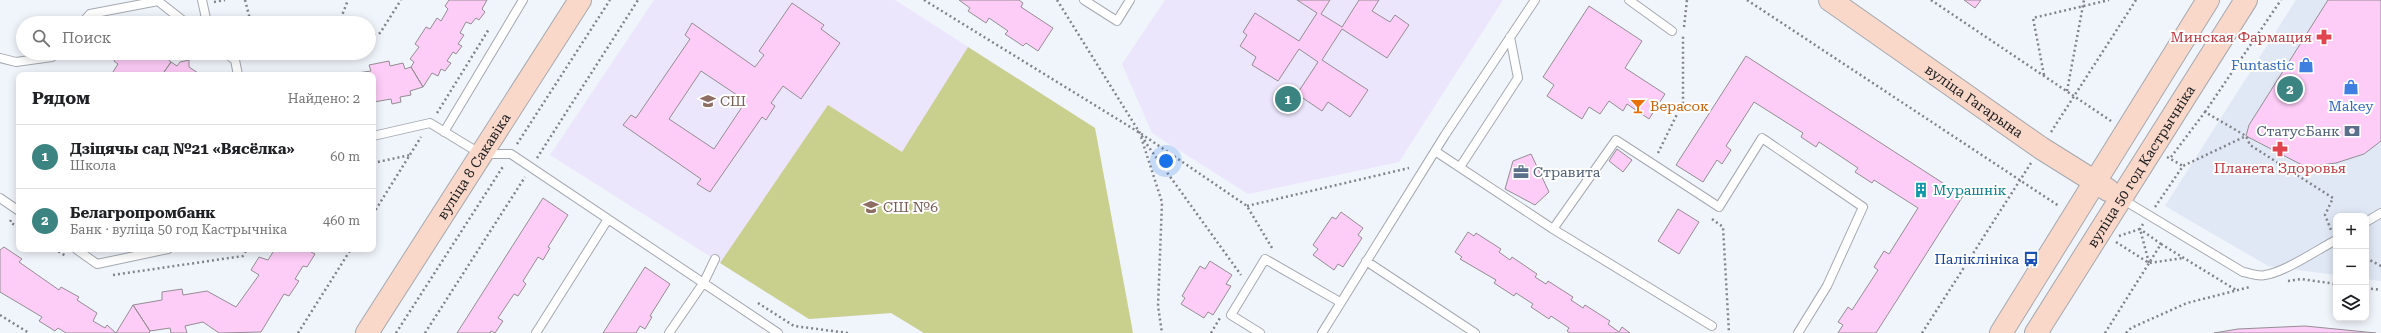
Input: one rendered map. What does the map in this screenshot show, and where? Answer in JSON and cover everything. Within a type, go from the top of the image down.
[{"type":"main road","name":"вуліца 8 Сакавіка","points":[[367,333],[580,0]]},
{"type":"main road","name":"вуліца Гагарына","points":[[1830,0],[2041,148],[2121,198]]},
{"type":"main road","name":"вуліца 50 год Кастрычніка","points":[[2036,333],[2121,198],[2161,154],[2246,0]]},
{"type":"main road","points":[[2001,333],[2127,132],[2206,1]]},
{"type":"lane","points":[[202,0],[206,16]]},
{"type":"lane","points":[[444,132],[523,0]]},
{"type":"lane","points":[[1084,0],[1117,21],[1130,0]]},
{"type":"lane","points":[[1322,333],[1435,150],[1535,0]]},
{"type":"lane","points":[[1629,0],[1672,31]]},
{"type":"lane","points":[[88,16],[90,14],[158,1],[177,16]]},
{"type":"lane","points":[[1460,167],[1518,78],[1510,37]]},
{"type":"lane","points":[[0,58],[16,62],[30,60]]},
{"type":"lane","points":[[235,60],[237,72]]},
{"type":"lane","points":[[376,135],[430,123],[482,154],[511,154],[778,333]]},
{"type":"lane","points":[[1553,229],[1616,140],[1719,207],[1762,138],[1863,207],[1827,286],[1798,333]]},
{"type":"lane","points":[[1435,150],[1553,229],[1712,326]]},
{"type":"lane","points":[[0,198],[16,209]]},
{"type":"lane","points":[[2121,198],[2243,272],[2255,275],[2263,276],[2277,272],[2333,241]]},
{"type":"lane","points":[[2369,220],[2381,213]]},
{"type":"lane","points":[[536,333],[608,219]]},
{"type":"lane","points":[[80,252],[97,264],[154,252]]},
{"type":"lane","points":[[669,333],[704,282],[715,259]]},
{"type":"lane","points":[[1260,333],[1231,315],[1265,259],[1340,302]]},
{"type":"lane","points":[[1366,261],[1475,333]]},
{"type":"path","points":[[245,0],[249,16]]},
{"type":"path","points":[[341,16],[348,0]]},
{"type":"path","points":[[376,34],[380,33],[401,0]]},
{"type":"path","points":[[924,0],[1140,133],[1247,206],[1285,270]]},
{"type":"path","points":[[1057,0],[1140,133],[1243,278]]},
{"type":"path","points":[[1653,164],[1683,102],[1683,39],[1687,0]]},
{"type":"path","points":[[1747,0],[2019,181]]},
{"type":"path","points":[[1931,0],[2075,95],[2127,132]]},
{"type":"path","points":[[2068,91],[2084,0]]},
{"type":"path","points":[[2044,75],[2033,18],[2109,0]]},
{"type":"path","points":[[1922,333],[2136,0]]},
{"type":"path","points":[[2183,166],[2161,154],[2205,112],[2282,0]]},
{"type":"path","points":[[376,209],[492,26]]},
{"type":"path","points":[[2205,112],[2246,136],[2250,146],[2333,198],[2324,215],[2333,235]]},
{"type":"path","points":[[1140,133],[1162,202],[1158,306],[1162,333]]},
{"type":"path","points":[[2111,239],[2140,229],[2183,166],[2246,136]]},
{"type":"path","points":[[376,162],[410,155]]},
{"type":"path","points":[[536,160],[542,164]]},
{"type":"path","points":[[1247,206],[1408,170],[1412,163]]},
{"type":"path","points":[[1710,217],[1722,227],[1729,333]]},
{"type":"path","points":[[2140,229],[2183,258],[2236,290]]},
{"type":"path","points":[[2140,229],[2149,263]]},
{"type":"path","points":[[2105,333],[2161,244]]},
{"type":"path","points":[[298,333],[349,252]]},
{"type":"path","points":[[2149,263],[2183,258]]},
{"type":"path","points":[[2369,260],[2381,266]]},
{"type":"path","points":[[2286,281],[2301,279],[2333,284]]},
{"type":"path","points":[[2126,333],[2131,328],[2187,302],[2257,286]]},
{"type":"path","points":[[2369,288],[2381,290]]},
{"type":"path","points":[[755,301],[794,326],[848,333]]},
{"type":"path","points":[[1211,333],[1223,312]]},
{"type":"path","points":[[0,315],[28,333]]},
{"type":"shaded area","name":"СШ №6","points":[[654,0],[895,0],[1095,128],[1133,333],[924,333],[891,313],[809,319],[550,155]]},
{"type":"shaded area","points":[[1165,0],[1503,0],[1399,162],[1248,194],[1152,133],[1122,64]]},
{"type":"shaded area","points":[[2296,0],[2381,0],[2381,281],[2369,279],[2369,213],[2333,213],[2333,275],[2268,266],[2165,206]]},
{"type":"green space","points":[[968,47],[1095,128],[1133,333],[924,333],[891,313],[809,319],[720,263],[828,105],[902,152]]},
{"type":"building","points":[[449,0],[487,0],[482,9],[485,12],[479,20],[476,18],[471,24],[466,22],[460,33],[464,35],[458,44],[462,46],[456,54],[453,52],[447,61],[451,63],[445,71],[441,69],[438,76],[432,73],[423,87],[411,67],[414,62],[410,59],[419,47],[415,44],[426,27],[430,29],[437,18],[441,21],[448,9],[445,6]]},
{"type":"building","points":[[959,0],[1019,0],[1023,3],[1021,7],[1053,28],[1038,51],[1026,43],[1023,46],[1005,34],[1008,31],[989,18],[986,23],[968,11],[970,8]]},
{"type":"building","points":[[1297,0],[1330,0],[1321,14],[1342,27],[1359,0],[1379,0],[1372,11],[1390,22],[1395,15],[1409,25],[1387,58],[1342,29],[1322,60],[1368,90],[1350,117],[1328,102],[1322,111],[1297,94],[1318,62],[1299,49],[1278,81],[1252,65],[1256,57],[1240,46],[1247,35],[1243,32],[1255,13],[1299,41],[1317,13]]},
{"type":"building","points":[[1964,0],[1981,0],[1975,8]]},
{"type":"building","points":[[2328,0],[2381,0],[2381,141],[2364,154],[2336,163],[2306,167],[2246,136],[2249,125]]},
{"type":"building","points":[[792,3],[824,25],[821,29],[840,43],[801,99],[783,86],[771,103],[775,106],[766,120],[762,117],[710,192],[697,184],[701,179],[623,125],[631,115],[636,118],[690,39],[685,35],[692,23],[755,67],[764,55],[759,51]],"holes":[[[701,71],[746,101],[714,149],[669,119]]]},
{"type":"building","points":[[1589,6],[1642,41],[1625,68],[1665,94],[1649,119],[1627,104],[1623,111],[1609,101],[1600,114],[1589,107],[1582,119],[1547,96],[1554,85],[1543,77]]},
{"type":"building","name":"Мурашнік","points":[[1746,56],[1963,196],[1876,333],[1838,333],[1843,325],[1838,322],[1848,307],[1852,310],[1878,270],[1874,267],[1884,251],[1889,254],[1918,208],[1874,180],[1872,183],[1855,172],[1858,168],[1819,142],[1816,147],[1801,137],[1803,133],[1754,102],[1726,146],[1731,150],[1722,164],[1717,160],[1703,182],[1676,165]]},
{"type":"building","points":[[169,60],[171,62],[164,72],[113,72],[118,64],[114,61]]},
{"type":"building","points":[[189,60],[189,67],[196,72],[164,72],[171,62],[177,66],[180,62]]},
{"type":"building","points":[[389,61],[390,66],[403,63],[405,69],[411,67],[423,87],[410,91],[411,95],[400,97],[401,102],[392,104],[391,99],[376,102],[376,72],[364,72],[371,71],[369,65]]},
{"type":"building","points":[[1617,149],[1632,160],[1623,172],[1609,161]]},
{"type":"building","points":[[1531,154],[1549,192],[1535,205],[1505,189],[1513,161]]},
{"type":"building","points":[[543,198],[568,215],[548,247],[550,248],[543,260],[538,257],[523,281],[526,284],[518,296],[514,294],[498,318],[503,321],[495,333],[491,331],[490,333],[457,333]]},
{"type":"building","points":[[1678,209],[1699,222],[1679,254],[1658,241]]},
{"type":"building","points":[[1341,212],[1363,228],[1358,235],[1362,238],[1343,267],[1338,264],[1334,270],[1313,255],[1318,249],[1313,245],[1332,217],[1336,219]]},
{"type":"building","points":[[1468,232],[1474,236],[1476,233],[1501,249],[1499,252],[1510,260],[1512,257],[1537,274],[1535,277],[1546,284],[1548,281],[1573,297],[1571,300],[1583,308],[1585,305],[1610,321],[1608,324],[1619,332],[1622,327],[1630,333],[1570,333],[1567,331],[1569,328],[1551,316],[1549,319],[1531,307],[1533,304],[1516,293],[1514,296],[1494,283],[1496,280],[1460,259],[1462,257],[1455,252]]},
{"type":"building","points":[[4,247],[22,259],[19,262],[59,290],[61,287],[79,297],[77,300],[97,313],[93,321],[105,328],[107,325],[116,333],[66,333],[58,328],[55,331],[39,321],[42,317],[0,292],[0,250]]},
{"type":"building","points":[[273,252],[311,252],[315,254],[307,267],[303,266],[295,279],[299,281],[289,296],[284,294],[261,332],[219,333],[203,322],[185,326],[187,333],[171,333],[170,328],[150,331],[133,305],[162,300],[162,292],[182,289],[183,295],[207,291],[236,307],[259,275],[251,270],[259,257],[268,260]]},
{"type":"building","points":[[1210,261],[1232,275],[1226,284],[1231,286],[1213,315],[1208,312],[1204,318],[1181,304],[1185,298],[1182,296],[1200,266],[1205,269]]},
{"type":"building","points":[[645,267],[670,284],[650,316],[652,317],[645,329],[640,326],[636,333],[603,333]]},
{"type":"building","points":[[133,305],[150,331],[149,333],[116,333]]},
{"type":"building","points":[[2305,326],[2376,333],[2214,333],[2238,329]]},
{"type":"place","name":"Минская Фармация","points":[[2324,37]]},
{"type":"place","name":"Funtastic","points":[[2306,65]]},
{"type":"place","name":"Makey","points":[[2351,87]]},
{"type":"place","name":"Белагропромбанк","points":[[2290,89]]},
{"type":"place","name":"Дзіцячы сад №21 «Вясёлка»","points":[[1288,99]]},
{"type":"place","name":"СШ","points":[[708,101]]},
{"type":"place","name":"Верасок","points":[[1638,106]]},
{"type":"place","name":"СтатусБанк","points":[[2352,131]]},
{"type":"place","name":"Планета Здоровья","points":[[2280,149]]},
{"type":"place","name":"Стравита","points":[[1521,172]]},
{"type":"place","name":"Мурашнік","points":[[1921,190]]},
{"type":"place","name":"СШ №6","points":[[871,207]]},
{"type":"place","name":"Паліклініка","points":[[2031,259]]}]
